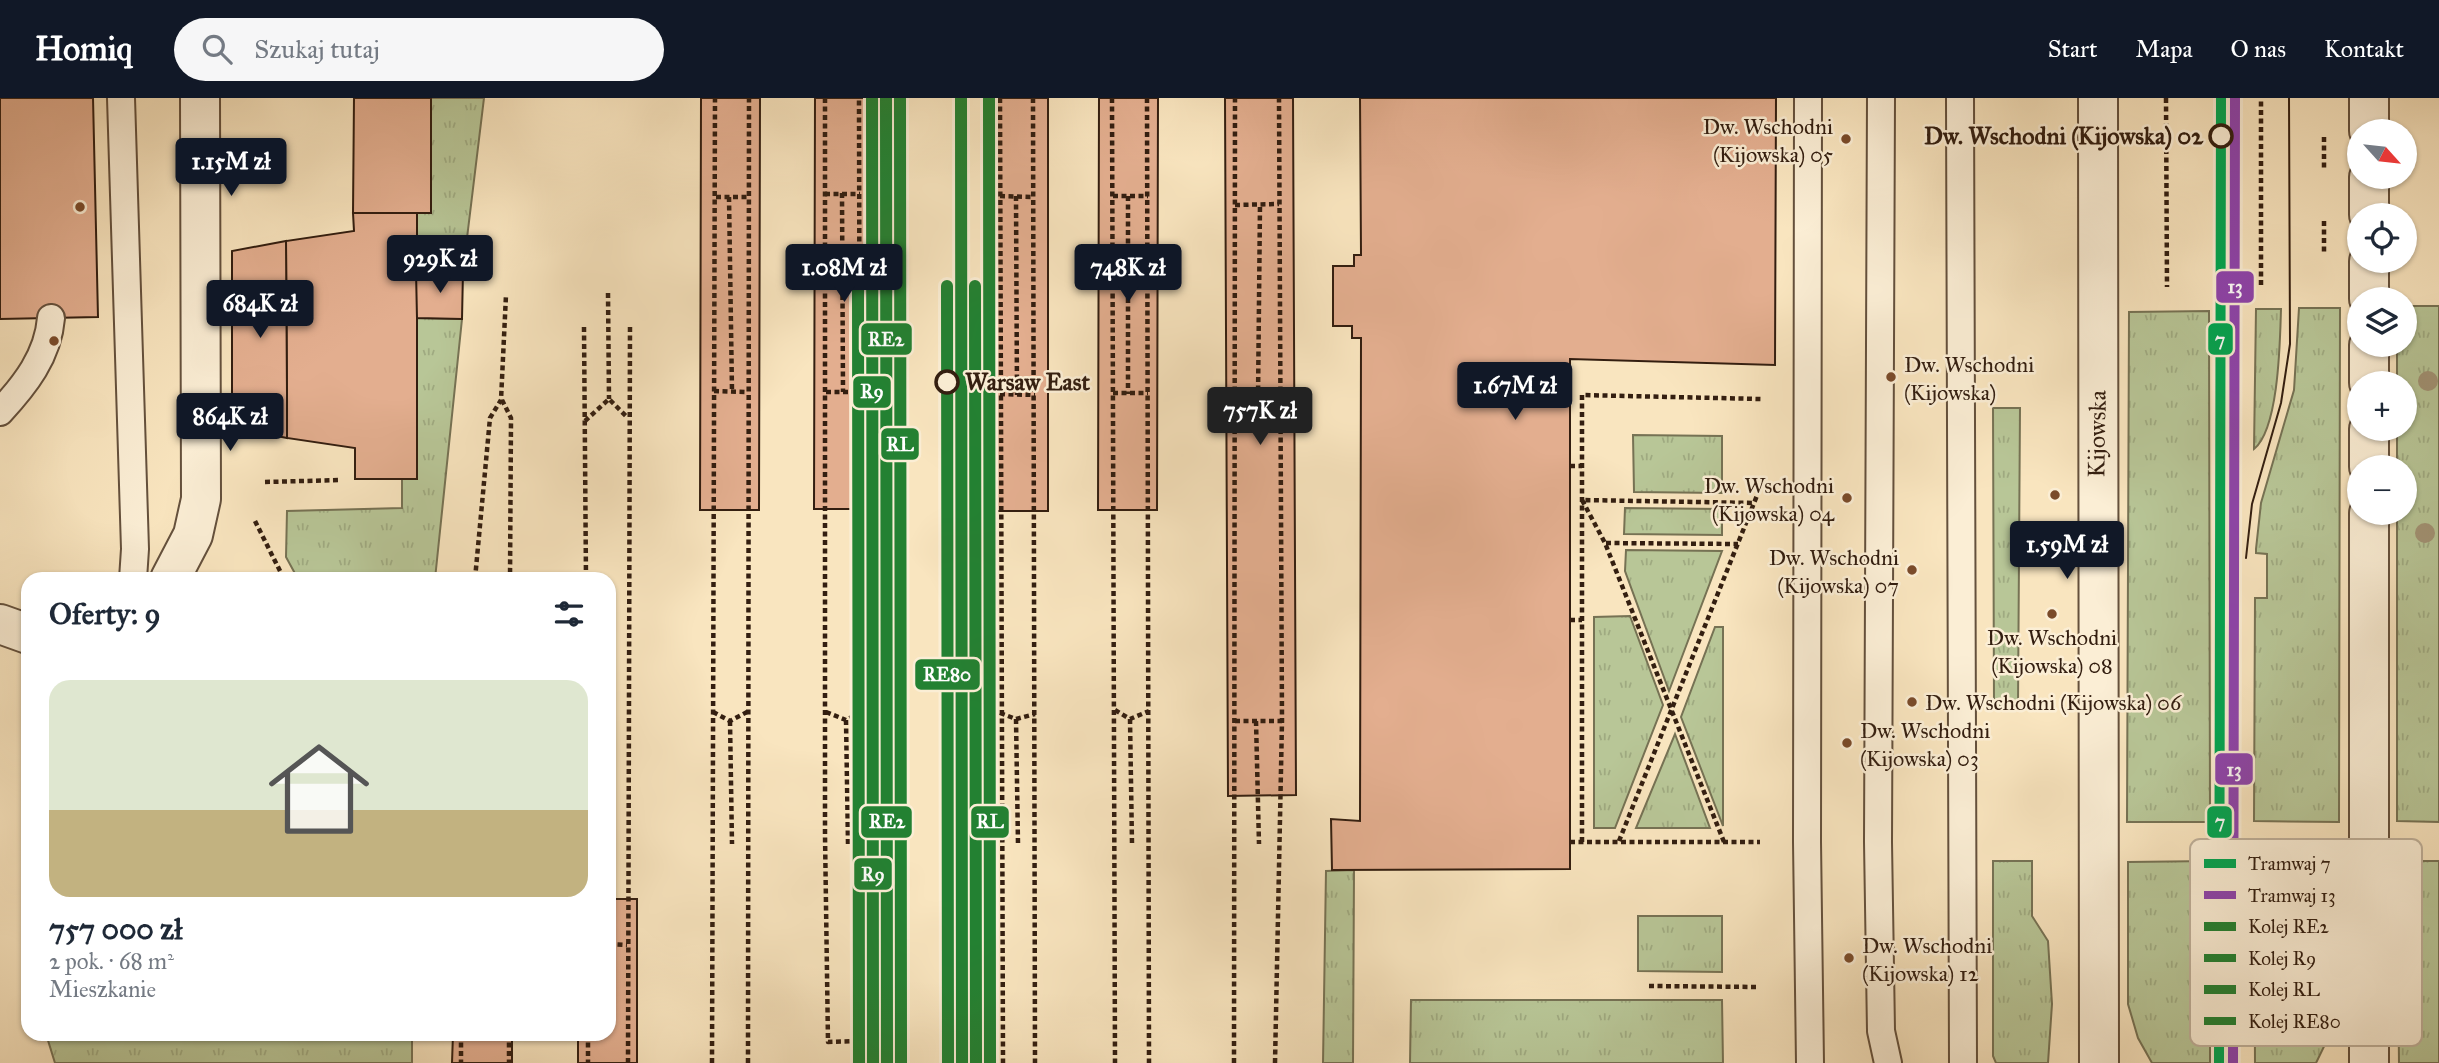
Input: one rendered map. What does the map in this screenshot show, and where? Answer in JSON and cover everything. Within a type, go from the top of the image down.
[{"type":"street","points":[[174,572],[193,535],[201,499],[198,299],[202,172],[200,98]]},
{"type":"street","name":"Kijowska","points":[[2098,98],[2099,1063]]},
{"type":"street","points":[[2369,98],[2369,119]]},
{"type":"street","points":[[2369,525],[2369,839]]},
{"type":"street","points":[[0,624],[21,632]]},
{"type":"lane","points":[[121,98],[135,549],[133,572]]},
{"type":"lane","points":[[1808,98],[1807,867],[1810,1063]]},
{"type":"lane","points":[[1881,98],[1878,842],[1881,1031],[1888,1063]]},
{"type":"lane","points":[[1961,98],[1963,1063]]},
{"type":"lane","points":[[0,412],[31,377],[50,332],[51,318]]},
{"type":"path","points":[[712,1063],[715,98]]},
{"type":"path","points":[[748,1063],[749,98]]},
{"type":"path","points":[[825,98],[828,1042],[861,1041]]},
{"type":"path","points":[[859,98],[861,1063]]},
{"type":"path","points":[[1000,98],[1003,1063]]},
{"type":"path","points":[[1033,98],[1035,1063]]},
{"type":"path","points":[[1112,98],[1115,1063]]},
{"type":"path","points":[[1147,98],[1149,1063]]},
{"type":"path","points":[[1234,1063],[1235,98]]},
{"type":"path","points":[[1275,1063],[1282,721],[1279,98]]},
{"type":"path","points":[[2166,98],[2167,287]]},
{"type":"path","points":[[2261,98],[2261,285]]},
{"type":"path","points":[[825,194],[860,194]]},
{"type":"path","points":[[842,194],[842,393]]},
{"type":"path","points":[[1000,196],[1034,197]]},
{"type":"path","points":[[1113,196],[1148,196]]},
{"type":"path","points":[[1128,196],[1128,394]]},
{"type":"path","points":[[716,197],[749,197]]},
{"type":"path","points":[[729,197],[732,391]]},
{"type":"path","points":[[1016,197],[1017,395]]},
{"type":"path","points":[[1235,205],[1279,204]]},
{"type":"path","points":[[1258,399],[1260,205]]},
{"type":"path","points":[[608,293],[608,399],[629,419]]},
{"type":"path","points":[[476,572],[490,418],[501,400],[506,295]]},
{"type":"path","points":[[264,298],[286,298]]},
{"type":"path","points":[[628,1063],[630,326]]},
{"type":"path","points":[[584,327],[586,572]]},
{"type":"path","points":[[714,391],[748,392]]},
{"type":"path","points":[[826,392],[861,392]]},
{"type":"path","points":[[1113,393],[1148,393]]},
{"type":"path","points":[[1000,394],[1034,395]]},
{"type":"path","points":[[1582,842],[1582,394],[1761,399]]},
{"type":"path","points":[[584,421],[608,399]]},
{"type":"path","points":[[1235,399],[1279,399]]},
{"type":"path","points":[[501,400],[511,418],[510,572]]},
{"type":"path","points":[[1570,466],[1582,466]]},
{"type":"path","points":[[265,482],[341,480]]},
{"type":"path","points":[[1619,841],[1760,488]]},
{"type":"path","points":[[1582,500],[1755,503]]},
{"type":"path","points":[[1582,500],[1605,542],[1724,842]]},
{"type":"path","points":[[255,521],[280,572]]},
{"type":"path","points":[[1605,542],[1738,544]]},
{"type":"path","points":[[1570,620],[1582,620]]},
{"type":"path","points":[[1114,710],[1130,719]]},
{"type":"path","points":[[730,721],[749,711]]},
{"type":"path","points":[[1130,719],[1149,711]]},
{"type":"path","points":[[713,712],[730,721]]},
{"type":"path","points":[[826,712],[846,720],[861,712]]},
{"type":"path","points":[[1000,713],[1016,719],[1035,714]]},
{"type":"path","points":[[1016,719],[1018,844]]},
{"type":"path","points":[[1130,719],[1132,844]]},
{"type":"path","points":[[846,720],[848,844]]},
{"type":"path","points":[[730,721],[732,844]]},
{"type":"path","points":[[1235,721],[1282,721]]},
{"type":"path","points":[[1256,721],[1259,844]]},
{"type":"path","points":[[1570,842],[1760,842]]},
{"type":"path","points":[[616,944],[627,945]]},
{"type":"path","points":[[1649,986],[1759,987]]},
{"type":"path","points":[[461,1041],[461,1063]]},
{"type":"path","points":[[509,1041],[509,1063]]},
{"type":"path","points":[[588,1041],[588,1063]]},
{"type":"green space","points":[[431,98],[484,98],[463,271],[416,271],[417,213],[431,212]]},
{"type":"green space","points":[[2417,306],[2439,306],[2439,822],[2397,821],[2397,525],[2417,525],[2417,455],[2397,455],[2397,441],[2417,441],[2417,371],[2397,371],[2397,357],[2417,357]]},
{"type":"green space","points":[[2299,308],[2340,308],[2339,822],[2254,821],[2255,598],[2267,598],[2267,554],[2256,553],[2256,549],[2261,503],[2294,390]]},
{"type":"green space","points":[[2256,309],[2281,309],[2279,362],[2273,404],[2269,423],[2254,449]]},
{"type":"green space","points":[[2209,311],[2210,822],[2127,822],[2129,312]]},
{"type":"green space","points":[[417,318],[462,319],[436,572],[294,572],[286,557],[287,511],[402,508],[402,479],[417,479]]},
{"type":"green space","points":[[1993,408],[2020,408],[2018,706],[1994,705]]},
{"type":"green space","points":[[1633,435],[1722,436],[1722,493],[1634,492]]},
{"type":"green space","points":[[1625,508],[1722,509],[1722,535],[1624,534]]},
{"type":"green space","points":[[1626,550],[1722,551],[1669,691],[1625,571]]},
{"type":"green space","points":[[1630,616],[1663,705],[1615,828],[1594,828],[1594,617]]},
{"type":"green space","points":[[1715,627],[1723,627],[1723,826],[1681,717]]},
{"type":"green space","points":[[1675,734],[1710,828],[1636,828]]},
{"type":"green space","points":[[1993,861],[2032,861],[2032,916],[2048,941],[2052,1004],[2048,1063],[1996,1063],[1993,1056]]},
{"type":"green space","points":[[2190,861],[2190,1046],[2210,1046],[2210,1063],[2152,1063],[2138,1038],[2128,1004],[2128,862]]},
{"type":"green space","points":[[2422,861],[2439,861],[2439,1063],[2399,1063],[2399,1046],[2422,1046]]},
{"type":"green space","points":[[1354,870],[1353,1063],[1323,1063],[1326,871]]},
{"type":"green space","points":[[1638,916],[1722,916],[1722,972],[1638,971]]},
{"type":"green space","points":[[1411,1000],[1722,1000],[1723,1063],[1410,1063]]},
{"type":"green space","points":[[48,1041],[412,1041],[412,1063],[55,1063]]},
{"type":"green space","points":[[2255,1046],[2324,1046],[2316,1063],[2255,1063]]},
{"type":"building","points":[[0,98],[93,98],[98,317],[0,319]]},
{"type":"building","points":[[354,98],[431,98],[431,213],[353,213]]},
{"type":"building","points":[[701,98],[760,98],[759,510],[700,510]]},
{"type":"building","points":[[815,98],[873,98],[873,509],[814,509]]},
{"type":"building","points":[[989,98],[1048,98],[1048,511],[989,511]]},
{"type":"building","points":[[1099,98],[1158,98],[1157,510],[1098,510]]},
{"type":"building","points":[[1225,98],[1293,98],[1296,795],[1228,796]]},
{"type":"building","points":[[1360,98],[1776,98],[1775,365],[1570,359],[1570,869],[1332,870],[1331,819],[1360,821],[1361,338],[1352,338],[1352,326],[1333,326],[1333,266],[1354,266],[1354,255],[1361,255]]},
{"type":"building","points":[[353,213],[417,213],[417,479],[355,479],[355,448],[287,438],[286,241],[354,231]]},
{"type":"building","points":[[286,241],[287,438],[232,427],[232,251]]},
{"type":"building","points":[[416,271],[463,271],[462,319],[417,318]]},
{"type":"building","points":[[616,899],[637,899],[637,1063],[578,1063],[578,1041],[616,1041]]},
{"type":"building","points":[[453,1041],[512,1041],[512,1063],[452,1063]]},
{"type":"tram line","name":"7","points":[[2219,839],[2221,98]]},
{"type":"tram line","name":"13","points":[[2233,839],[2235,98]]},
{"type":"tram line","points":[[2246,558],[2252,504],[2281,403],[2290,344],[2289,98]]},
{"type":"tram line","name":"7","points":[[2219,1046],[2219,1063]]},
{"type":"tram line","name":"13","points":[[2233,1046],[2233,1063]]},
{"type":"rail line","name":"R9","points":[[872,98],[873,1063]]},
{"type":"rail line","name":"RE2","points":[[886,98],[887,1063]]},
{"type":"rail line","name":"RL","points":[[900,98],[901,1063]]},
{"type":"rail line","name":"R9","points":[[961,98],[962,1063]]},
{"type":"rail line","name":"RL","points":[[989,98],[990,1063]]},
{"type":"rail line","name":"RE80","points":[[947,286],[948,1063]]},
{"type":"rail line","name":"RE2","points":[[975,286],[976,1063]]},
{"type":"rail line","name":"RE80","points":[[858,287],[859,1063]]},
{"type":"place","name":"Dw. Wschodni (Kijowska) 02","points":[[2221,136]]},
{"type":"place","name":"Dw. Wschodni (Kijowska) 05","points":[[1846,139]]},
{"type":"place","name":"Dw. Wschodni (Kijowska)","points":[[1891,377]]},
{"type":"place","name":"Warsaw East","points":[[947,382]]},
{"type":"place","name":"Dw. Wschodni (Kijowska) 04","points":[[1847,498]]},
{"type":"place","name":"Dw. Wschodni (Kijowska) 07","points":[[1912,570]]},
{"type":"place","name":"Dw. Wschodni (Kijowska) 08","points":[[2052,614]]},
{"type":"place","name":"Dw. Wschodni (Kijowska) 06","points":[[1912,702]]},
{"type":"place","name":"Dw. Wschodni (Kijowska) 03","points":[[1847,743]]},
{"type":"place","name":"Dw. Wschodni (Kijowska) 12","points":[[1849,958]]}]
